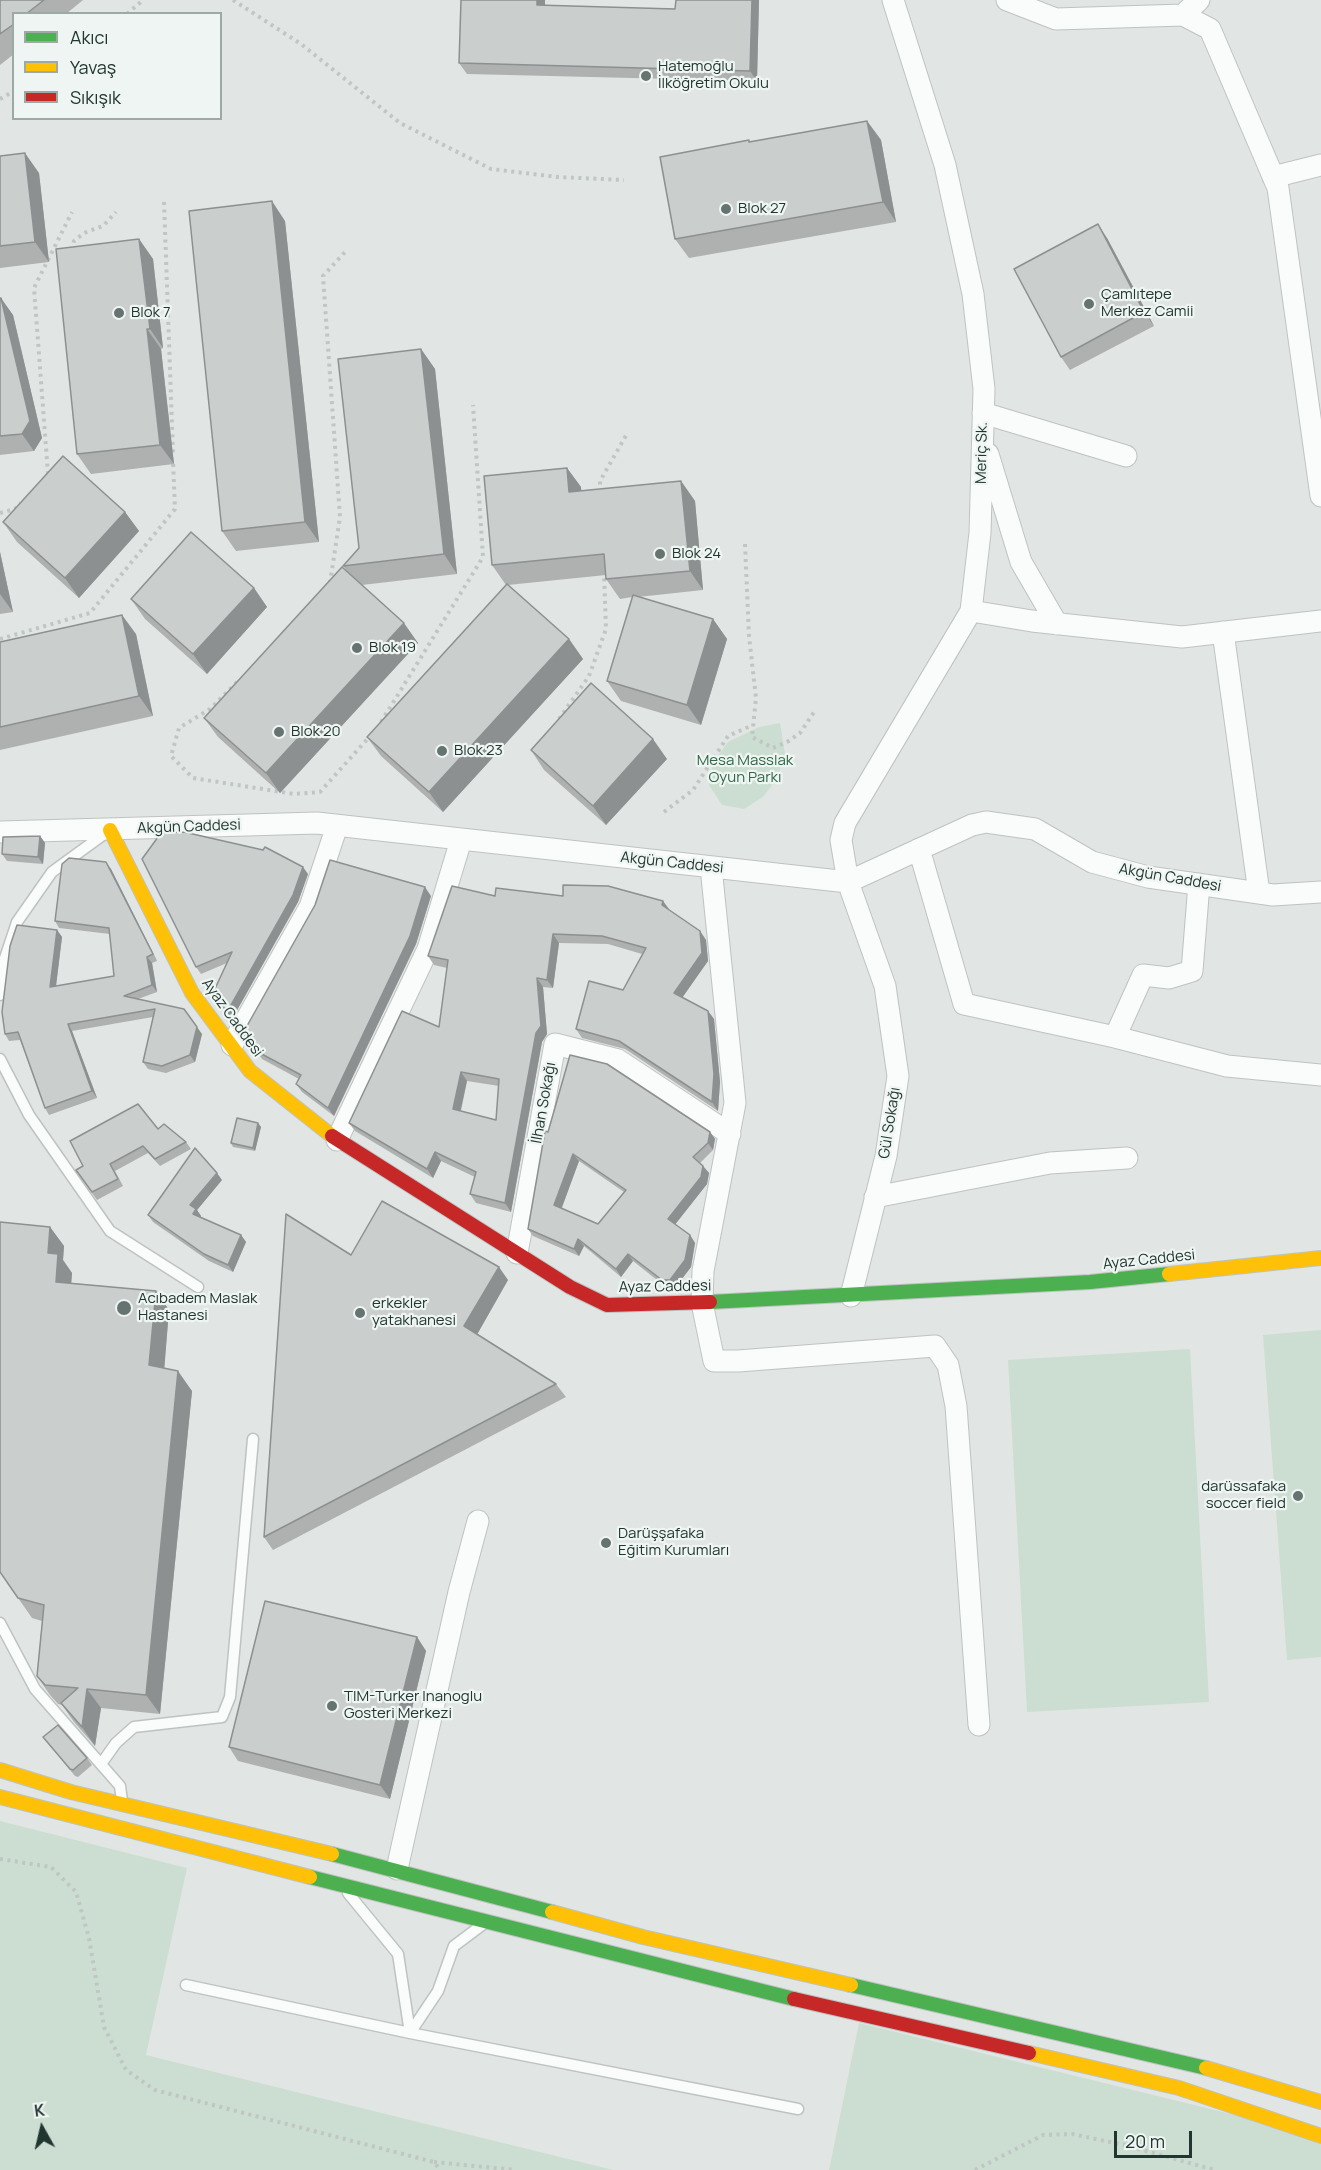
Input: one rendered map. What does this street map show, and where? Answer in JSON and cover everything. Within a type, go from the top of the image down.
[{"type":"main road","name":"Ayaz Caddesi","points":[[110,830],[192,993],[250,1071],[337,1140],[570,1287],[608,1305],[851,1296],[1090,1282],[1321,1258]]},
{"type":"main road","points":[[0,1770],[122,1804],[397,1869],[643,1937],[1186,2061],[1321,2102]]},
{"type":"main road","points":[[0,1797],[797,2000],[1179,2088],[1321,2136]]},
{"type":"main road","points":[[1087,2067],[1097,2041]]},
{"type":"street","name":"Meriç Sk.","points":[[848,882],[841,840],[845,823],[971,611],[980,533],[984,389],[973,294],[945,165],[893,0]]},
{"type":"street","points":[[1007,0],[1056,19],[1183,15],[1210,29],[1278,188],[1313,373],[1321,496]]},
{"type":"street","points":[[1183,15],[1198,0]]},
{"type":"street","points":[[1273,177],[1321,165]]},
{"type":"street","points":[[983,413],[1126,456]]},
{"type":"street","points":[[983,436],[1021,562],[1057,624]]},
{"type":"street","points":[[971,611],[1057,624],[1182,637],[1321,621]]},
{"type":"street","points":[[1222,632],[1259,893]]},
{"type":"street","name":"Akgün Caddesi","points":[[0,832],[317,824],[848,882],[919,849],[986,822],[1035,829],[1092,862],[1148,877],[1273,895],[1321,892]]},
{"type":"street","points":[[232,1045],[310,907],[337,826]]},
{"type":"street","points":[[337,1140],[428,949],[461,840]]},
{"type":"street","points":[[919,849],[964,1004],[1115,1037],[1227,1066],[1321,1075]]},
{"type":"street","points":[[711,867],[735,1103],[703,1271],[702,1303],[714,1361],[935,1346],[948,1365],[956,1406],[979,1725]]},
{"type":"street","name":"Gül Sokağı","points":[[848,882],[885,986],[898,1076],[886,1156],[851,1296]]},
{"type":"street","points":[[1115,1037],[1143,975],[1169,978],[1192,971],[1199,884]]},
{"type":"street","name":"İlhan Sokağı","points":[[517,1253],[555,1044],[618,1060],[730,1134]]},
{"type":"street","points":[[875,1197],[1050,1163],[1127,1158]]},
{"type":"street","points":[[397,1869],[459,1592],[478,1521]]},
{"type":"lane","points":[[0,995],[4,961],[17,922],[52,872],[110,830]]},
{"type":"lane","points":[[0,1059],[29,1116],[110,1231],[198,1287]]},
{"type":"lane","points":[[101,1764],[116,1743],[134,1727],[222,1717],[230,1697],[253,1439]]},
{"type":"lane","points":[[0,1623],[35,1689],[120,1786],[122,1804]]},
{"type":"lane","points":[[342,1885],[398,1954],[410,2033]]},
{"type":"lane","points":[[410,2033],[438,1991],[454,1946],[487,1922]]},
{"type":"lane","points":[[186,1985],[410,2033],[798,2109]]},
{"type":"path","points":[[129,12],[143,0]]},
{"type":"path","points":[[233,0],[301,44],[400,123],[490,169],[558,177],[624,180]]},
{"type":"path","points":[[0,639],[90,613],[175,509],[164,202]]},
{"type":"path","points":[[49,478],[34,288],[72,212]]},
{"type":"path","points":[[75,257],[72,251],[74,241],[84,233],[103,226],[116,212]]},
{"type":"path","points":[[328,592],[340,517],[323,276],[345,252]]},
{"type":"path","points":[[244,675],[210,709],[179,728],[171,756],[193,778],[294,794],[320,792],[344,769],[379,726],[483,557],[473,405]]},
{"type":"path","points":[[601,504],[600,481],[628,432]]},
{"type":"path","points":[[0,513],[15,509],[23,501]]},
{"type":"path","points":[[745,544],[748,636],[756,698],[752,737],[772,748],[800,733],[814,712]]},
{"type":"path","points":[[558,720],[589,676],[606,629],[603,561]]},
{"type":"path","points":[[664,812],[693,790],[728,736],[753,725]]},
{"type":"path","points":[[0,1859],[51,1867],[76,1892],[89,1938],[104,2027],[126,2070],[155,2091],[434,2162],[516,2170]]},
{"type":"path","points":[[975,2170],[1043,2135],[1071,2134],[1124,2145],[1215,2170]]},
{"type":"path","points":[[434,2162],[440,2170]]},
{"type":"green space","name":"Mesa Masslak Oyun Parkı","points":[[780,723],[785,754],[777,779],[763,797],[744,809],[722,805],[709,785],[713,763],[728,742],[759,727]]},
{"type":"green space","name":"darüssafaka soccer field","points":[[1321,1330],[1321,1657],[1287,1660],[1263,1335]]},
{"type":"green space","points":[[1190,1349],[1209,1702],[1027,1712],[1008,1360]]},
{"type":"green space","points":[[0,1821],[187,1868],[146,2055],[613,2170],[0,2170]]},
{"type":"green space","points":[[859,2023],[1321,2136],[1321,2170],[829,2170]]},
{"type":"building","points":[[0,0],[44,0],[29,12],[12,12],[12,25],[0,34]]},
{"type":"building","points":[[461,0],[537,0],[537,5],[675,9],[676,0],[752,0],[750,71],[459,63]]},
{"type":"building","points":[[867,121],[883,202],[675,239],[660,157]]},
{"type":"building","points":[[25,153],[35,242],[0,246],[0,156]]},
{"type":"building","points":[[272,201],[305,522],[222,531],[189,211]]},
{"type":"building","name":"Çamlıtepe Merkez Camii","points":[[1098,224],[1144,312],[1061,357],[1014,269]]},
{"type":"building","points":[[139,239],[150,329],[147,329],[160,445],[77,454],[56,249]]},
{"type":"building","points":[[0,298],[30,421],[22,434],[0,436]]},
{"type":"building","points":[[421,349],[444,554],[343,566],[359,548],[338,359]]},
{"type":"building","points":[[63,456],[125,512],[65,578],[3,522]]},
{"type":"building","points":[[567,468],[569,492],[681,481],[690,571],[606,579],[604,554],[492,565],[484,476]]},
{"type":"building","points":[[191,532],[254,588],[193,654],[131,599]]},
{"type":"building","points":[[342,567],[404,623],[266,773],[204,718]]},
{"type":"building","points":[[507,584],[569,639],[429,792],[367,737]]},
{"type":"building","points":[[633,595],[713,619],[687,705],[607,681]]},
{"type":"building","points":[[122,615],[139,696],[0,727],[0,642]]},
{"type":"building","points":[[591,683],[653,739],[593,806],[531,750]]},
{"type":"building","points":[[184,832],[263,850],[265,847],[303,867],[293,895],[227,1012],[213,993],[232,952],[196,967],[142,859],[161,833]]},
{"type":"building","points":[[40,836],[38,857],[2,854],[3,837]]},
{"type":"building","points":[[69,858],[106,862],[153,954],[147,957],[152,985],[124,996],[184,1009],[197,1027],[190,1055],[162,1066],[143,1062],[155,1009],[68,1024],[92,1091],[45,1108],[18,1032],[5,1034],[2,1012],[10,946],[17,925],[57,930],[50,987],[114,976],[109,928],[55,921],[62,864]]},
{"type":"building","points":[[330,860],[425,887],[410,936],[328,1108],[296,1084],[301,1075],[256,1051],[243,1033],[315,905]]},
{"type":"building","points":[[563,885],[608,886],[663,901],[662,905],[700,931],[702,953],[674,993],[708,1011],[714,1074],[712,1102],[619,1041],[576,1029],[589,981],[623,990],[646,948],[602,936],[553,934],[547,980],[537,978],[541,1026],[536,1033],[505,1203],[470,1194],[476,1172],[435,1152],[427,1169],[349,1123],[402,1011],[439,1027],[448,960],[428,956],[452,886],[495,896],[496,888],[563,896]],"holes":[[[461,1072],[499,1079],[496,1120],[453,1109]]]},
{"type":"building","points":[[570,1055],[607,1064],[710,1132],[708,1143],[693,1157],[703,1166],[701,1177],[668,1219],[690,1235],[685,1260],[670,1280],[662,1280],[628,1254],[616,1269],[578,1239],[574,1249],[528,1229],[545,1131],[548,1132]],"holes":[[[573,1154],[626,1190],[598,1224],[554,1205]]]},
{"type":"building","points":[[138,1104],[158,1129],[164,1124],[186,1142],[155,1159],[143,1146],[110,1164],[118,1179],[92,1192],[76,1170],[83,1166],[70,1141]]},
{"type":"building","points":[[237,1118],[258,1123],[253,1148],[231,1143]]},
{"type":"building","points":[[195,1148],[217,1173],[190,1205],[196,1209],[193,1214],[241,1235],[228,1265],[204,1254],[148,1215]]},
{"type":"building","name":"erkekler yatakhanesi","points":[[382,1201],[499,1267],[464,1326],[556,1384],[264,1537],[286,1214],[351,1255]]},
{"type":"building","points":[[0,1222],[50,1227],[48,1253],[58,1254],[56,1282],[156,1291],[149,1365],[178,1371],[146,1695],[87,1689],[82,1727],[61,1703],[78,1688],[45,1685],[37,1676],[44,1605],[18,1598],[0,1572]]},
{"type":"building","name":"TIM-Turker Inanoglu Gosteri Merkezi","points":[[265,1601],[417,1637],[380,1785],[229,1747]]},
{"type":"building","points":[[58,1725],[87,1758],[73,1770],[43,1737]]},
{"type":"traffic: fast","points":[[710,1302],[1090,1282],[1169,1274]]},
{"type":"traffic: fast","points":[[332,1854],[552,1912]]},
{"type":"traffic: fast","points":[[310,1877],[794,1999]]},
{"type":"traffic: fast","points":[[851,1985],[1206,2068]]},
{"type":"traffic: slow","points":[[110,830],[192,993],[250,1071],[332,1136]]},
{"type":"traffic: slow","points":[[1169,1274],[1321,1258]]},
{"type":"traffic: slow","points":[[0,1770],[71,1792],[332,1854]]},
{"type":"traffic: slow","points":[[0,1797],[310,1877]]},
{"type":"traffic: slow","points":[[552,1912],[643,1937],[851,1985]]},
{"type":"traffic: slow","points":[[1029,2053],[1179,2088],[1321,2136]]},
{"type":"traffic: slow","points":[[1206,2068],[1321,2102]]},
{"type":"traffic: jam","points":[[332,1136],[570,1287],[607,1305],[710,1302]]},
{"type":"traffic: jam","points":[[794,1999],[1029,2053]]},
{"type":"place","name":"Hatemoğlu İlköğretim Okulu","points":[[646,76]]},
{"type":"place","name":"Blok 27","points":[[726,209]]},
{"type":"place","name":"Çamlıtepe Merkez Camii","points":[[1089,304]]},
{"type":"place","name":"Blok 7","points":[[119,313]]},
{"type":"place","name":"Blok 24","points":[[660,554]]},
{"type":"place","name":"Blok 19","points":[[357,648]]},
{"type":"place","name":"Blok 20","points":[[279,732]]},
{"type":"place","name":"Blok 23","points":[[442,751]]},
{"type":"place","name":"Acıbadem Maslak Hastanesi","points":[[124,1308]]},
{"type":"place","name":"erkekler yatakhanesi","points":[[360,1313]]},
{"type":"place","name":"darüssafaka soccer field","points":[[1298,1496]]},
{"type":"place","name":"Darüşşafaka Eğitim Kurumları","points":[[606,1543]]},
{"type":"place","name":"TIM-Turker Inanoglu Gosteri Merkezi","points":[[332,1706]]}]
